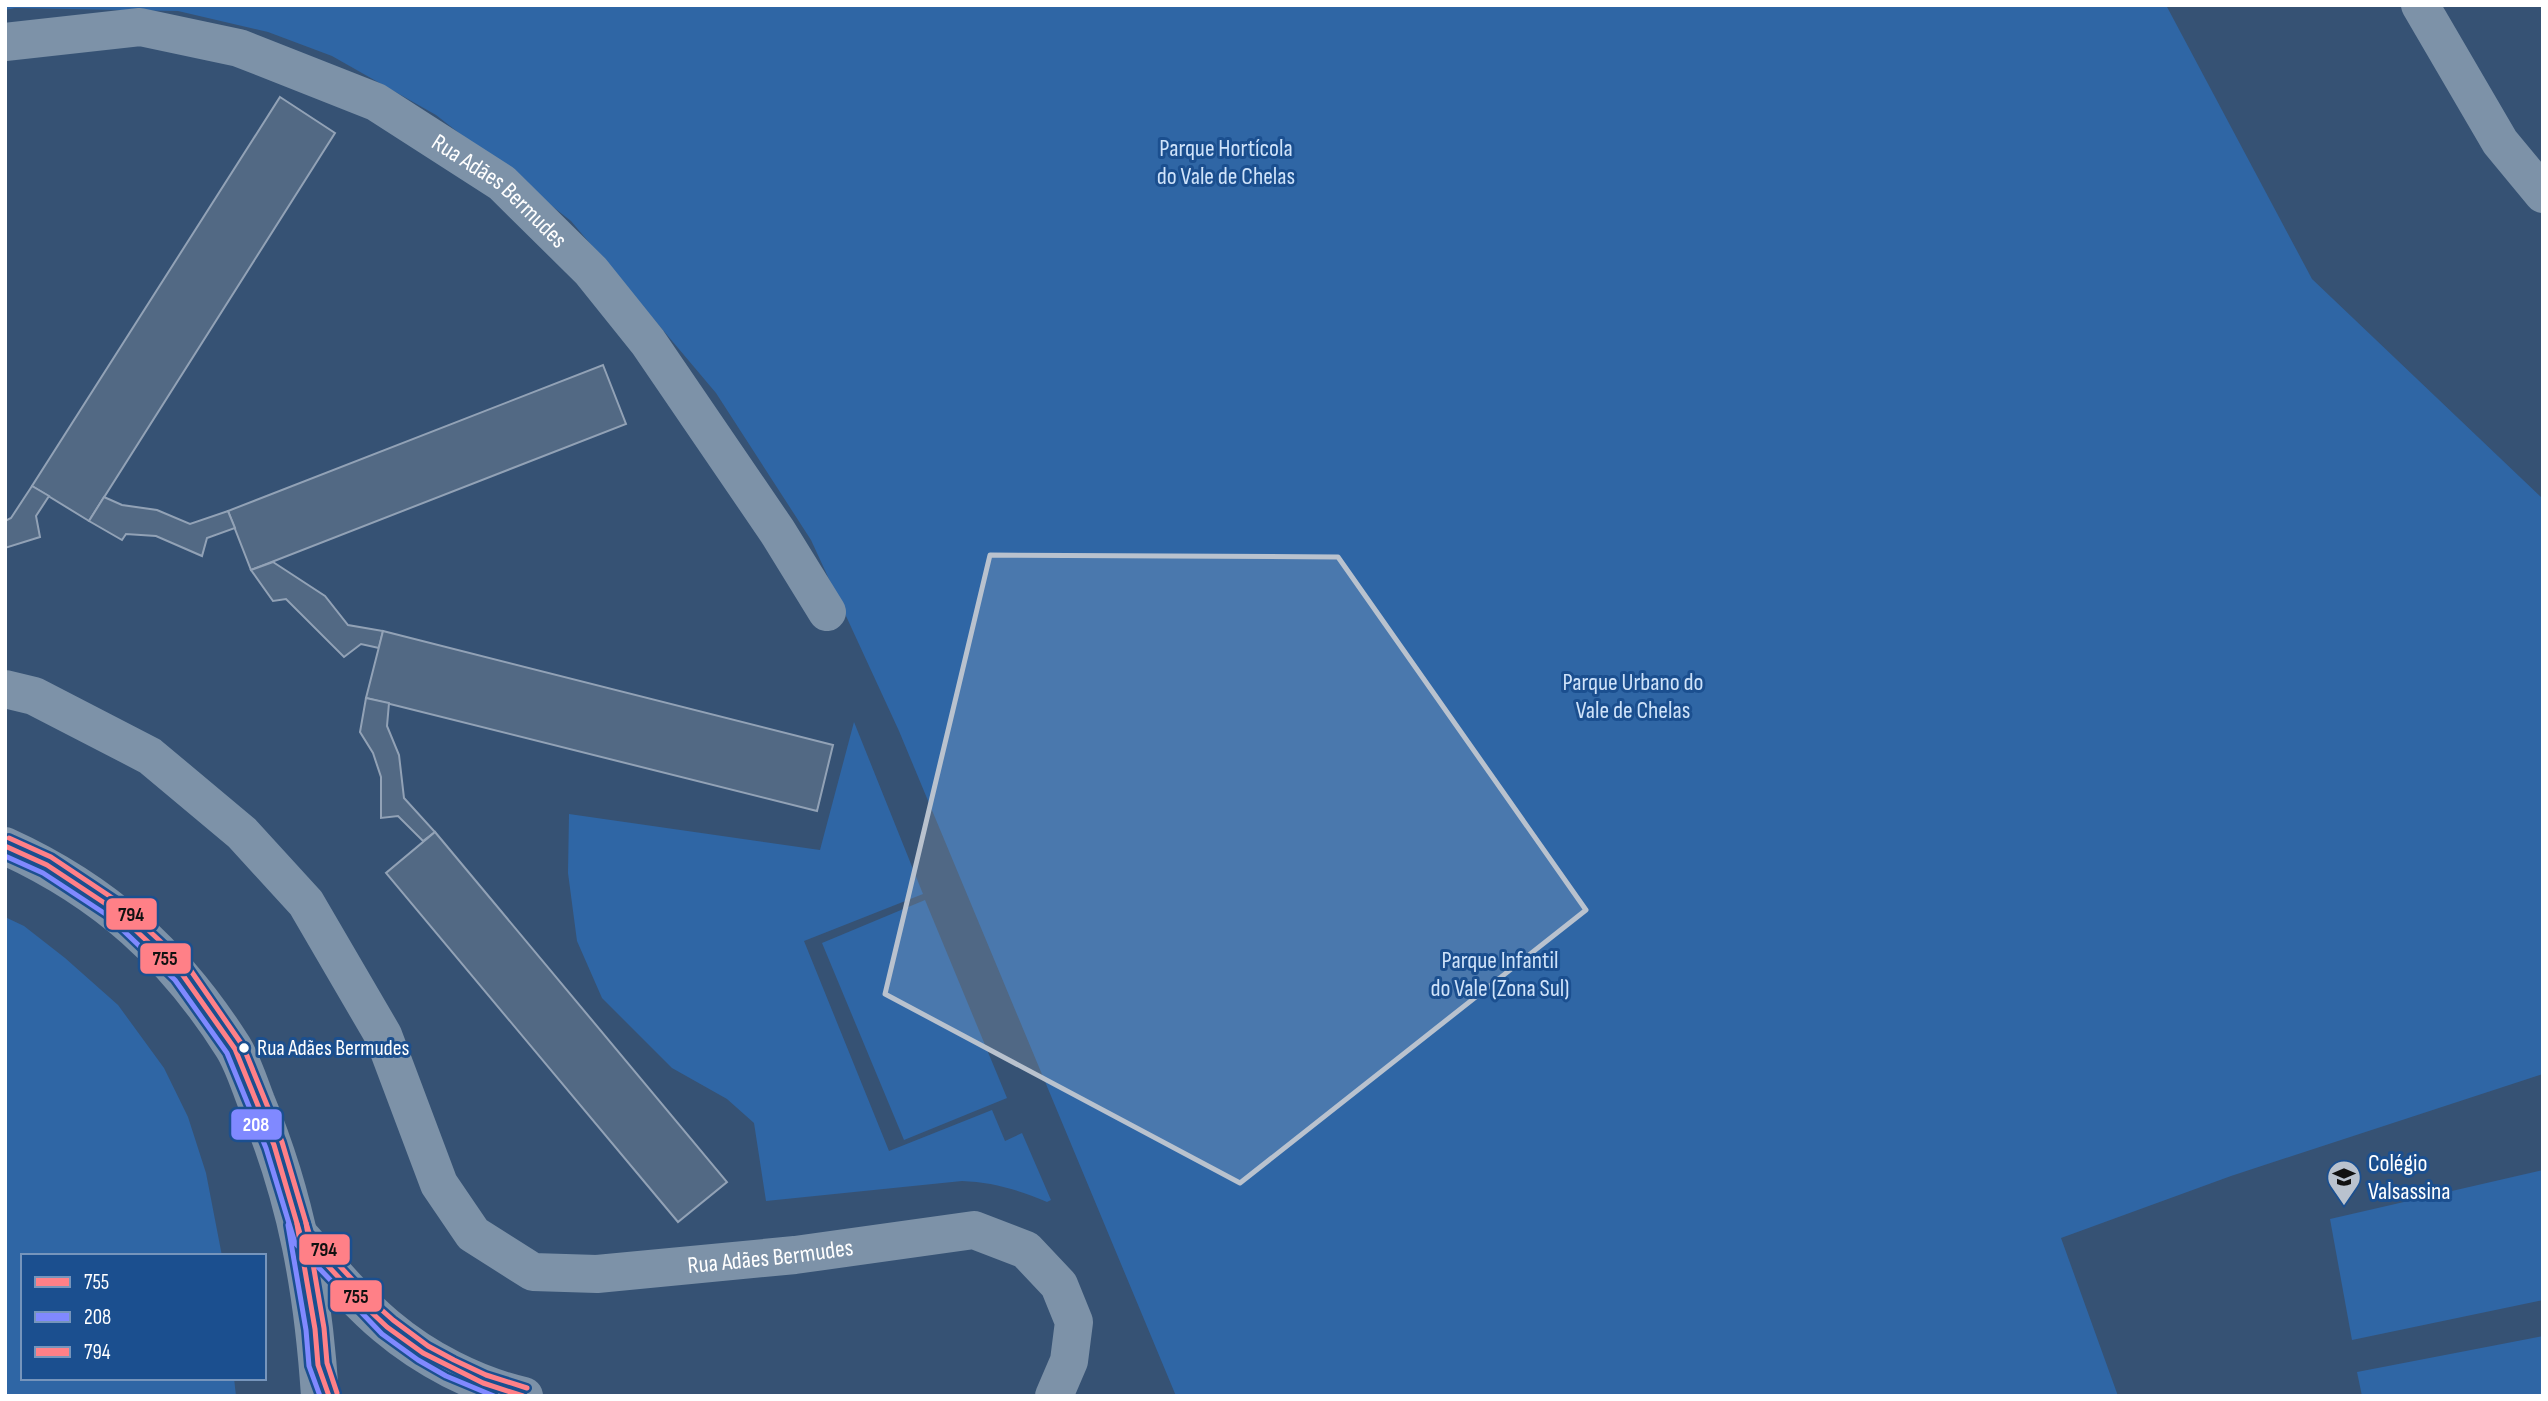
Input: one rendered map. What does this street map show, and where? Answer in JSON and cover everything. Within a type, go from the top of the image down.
[{"type":"street","points":[[2420,5],[2500,142],[2543,194]]},
{"type":"street","name":"Rua Adães Bermudes","points":[[5,42],[139,27],[239,47],[376,103],[502,183],[592,271],[648,342],[777,531],[827,612]]},
{"type":"street","name":"Rua Adães Bermudes","points":[[5,688],[34,696],[150,756],[242,832],[306,903],[383,1035],[439,1184],[473,1234],[533,1272],[597,1275],[794,1255],[974,1230],[1026,1251],[1059,1285],[1074,1322],[1069,1361],[1054,1396]]},
{"type":"street","points":[[5,846],[47,865],[112,908],[182,974],[235,1049],[274,1145],[301,1237],[322,1386]]},
{"type":"street","points":[[301,1237],[387,1327],[423,1353],[472,1378],[522,1396]]},
{"type":"street","points":[[511,1396],[522,1396]]},
{"type":"highlighted area","points":[[990,555],[1338,557],[1586,910],[1240,1183],[885,994]]},
{"type":"green space","name":"Parque Urbano do Vale de Chelas","points":[[5,5],[2166,5],[2312,279],[2543,499],[2543,1074],[2231,1176],[2061,1238],[2118,1396],[1176,1396],[899,731],[811,540],[716,393],[571,221],[436,115],[332,56],[268,32],[178,11],[5,10]]},
{"type":"green space","points":[[854,722],[923,894],[804,941],[889,1151],[992,1110],[1005,1141],[1022,1133],[1051,1200],[1047,1202],[1005,1187],[962,1181],[766,1201],[754,1123],[727,1099],[672,1068],[602,998],[577,941],[568,873],[569,814],[820,850]]},
{"type":"green space","points":[[925,900],[1007,1098],[904,1140],[822,943]]},
{"type":"green space","points":[[5,917],[24,926],[118,1005],[164,1068],[188,1117],[206,1173],[222,1254],[21,1254],[21,1380],[234,1380],[236,1396],[5,1396]]},
{"type":"green space","points":[[2543,1170],[2543,1300],[2352,1340],[2330,1219]]},
{"type":"green space","points":[[2543,1336],[2543,1396],[2362,1396],[2357,1372]]},
{"type":"building","points":[[280,97],[335,133],[89,521],[32,486]]},
{"type":"building","points":[[603,365],[626,424],[251,570],[228,511]]},
{"type":"building","points":[[32,486],[49,496],[36,516],[40,537],[5,548],[5,521],[11,518]]},
{"type":"building","points":[[104,497],[122,505],[157,510],[190,524],[228,511],[235,528],[207,538],[202,556],[156,536],[126,534],[122,540],[89,521]]},
{"type":"building","points":[[273,562],[325,596],[348,625],[383,631],[379,648],[361,644],[344,657],[286,599],[273,601],[251,570]]},
{"type":"building","points":[[383,631],[833,745],[817,811],[366,698]]},
{"type":"building","points":[[366,698],[389,703],[387,726],[399,755],[404,798],[435,832],[423,841],[398,816],[381,818],[381,777],[373,753],[360,732]]},
{"type":"building","points":[[435,832],[727,1182],[678,1222],[386,873]]},
{"type":"transit line","name":"794","points":[[9,838],[51,857],[117,901],[189,968],[243,1046],[282,1142],[309,1233],[375,1304],[428,1346],[486,1375],[527,1388]]},
{"type":"transit line","name":"755","points":[[5,846],[47,865],[112,908],[182,974],[235,1049],[274,1145],[301,1237],[369,1310],[423,1353],[483,1383],[523,1396]]},
{"type":"transit line","name":"208","points":[[5,856],[43,873],[107,915],[175,980],[227,1053],[266,1148],[295,1243],[382,1334],[446,1376],[494,1396]]},
{"type":"transit line","name":"794","points":[[306,1223],[324,1328],[327,1363],[337,1393]]},
{"type":"transit line","name":"755","points":[[297,1224],[315,1329],[318,1365],[329,1396]]},
{"type":"transit line","name":"208","points":[[288,1225],[306,1330],[309,1366],[320,1396]]},
{"type":"place","name":"Rua Adães Bermudes","points":[[244,1048]]},
{"type":"place","name":"Colégio Valsassina","points":[[2344,1207]]},
{"type":"park label","name":"Parque Hortícola do Vale de Chelas","points":[[1226,162]]},
{"type":"park label","name":"Parque Infantil do Vale (Zona Sul)","points":[[1500,974]]}]
